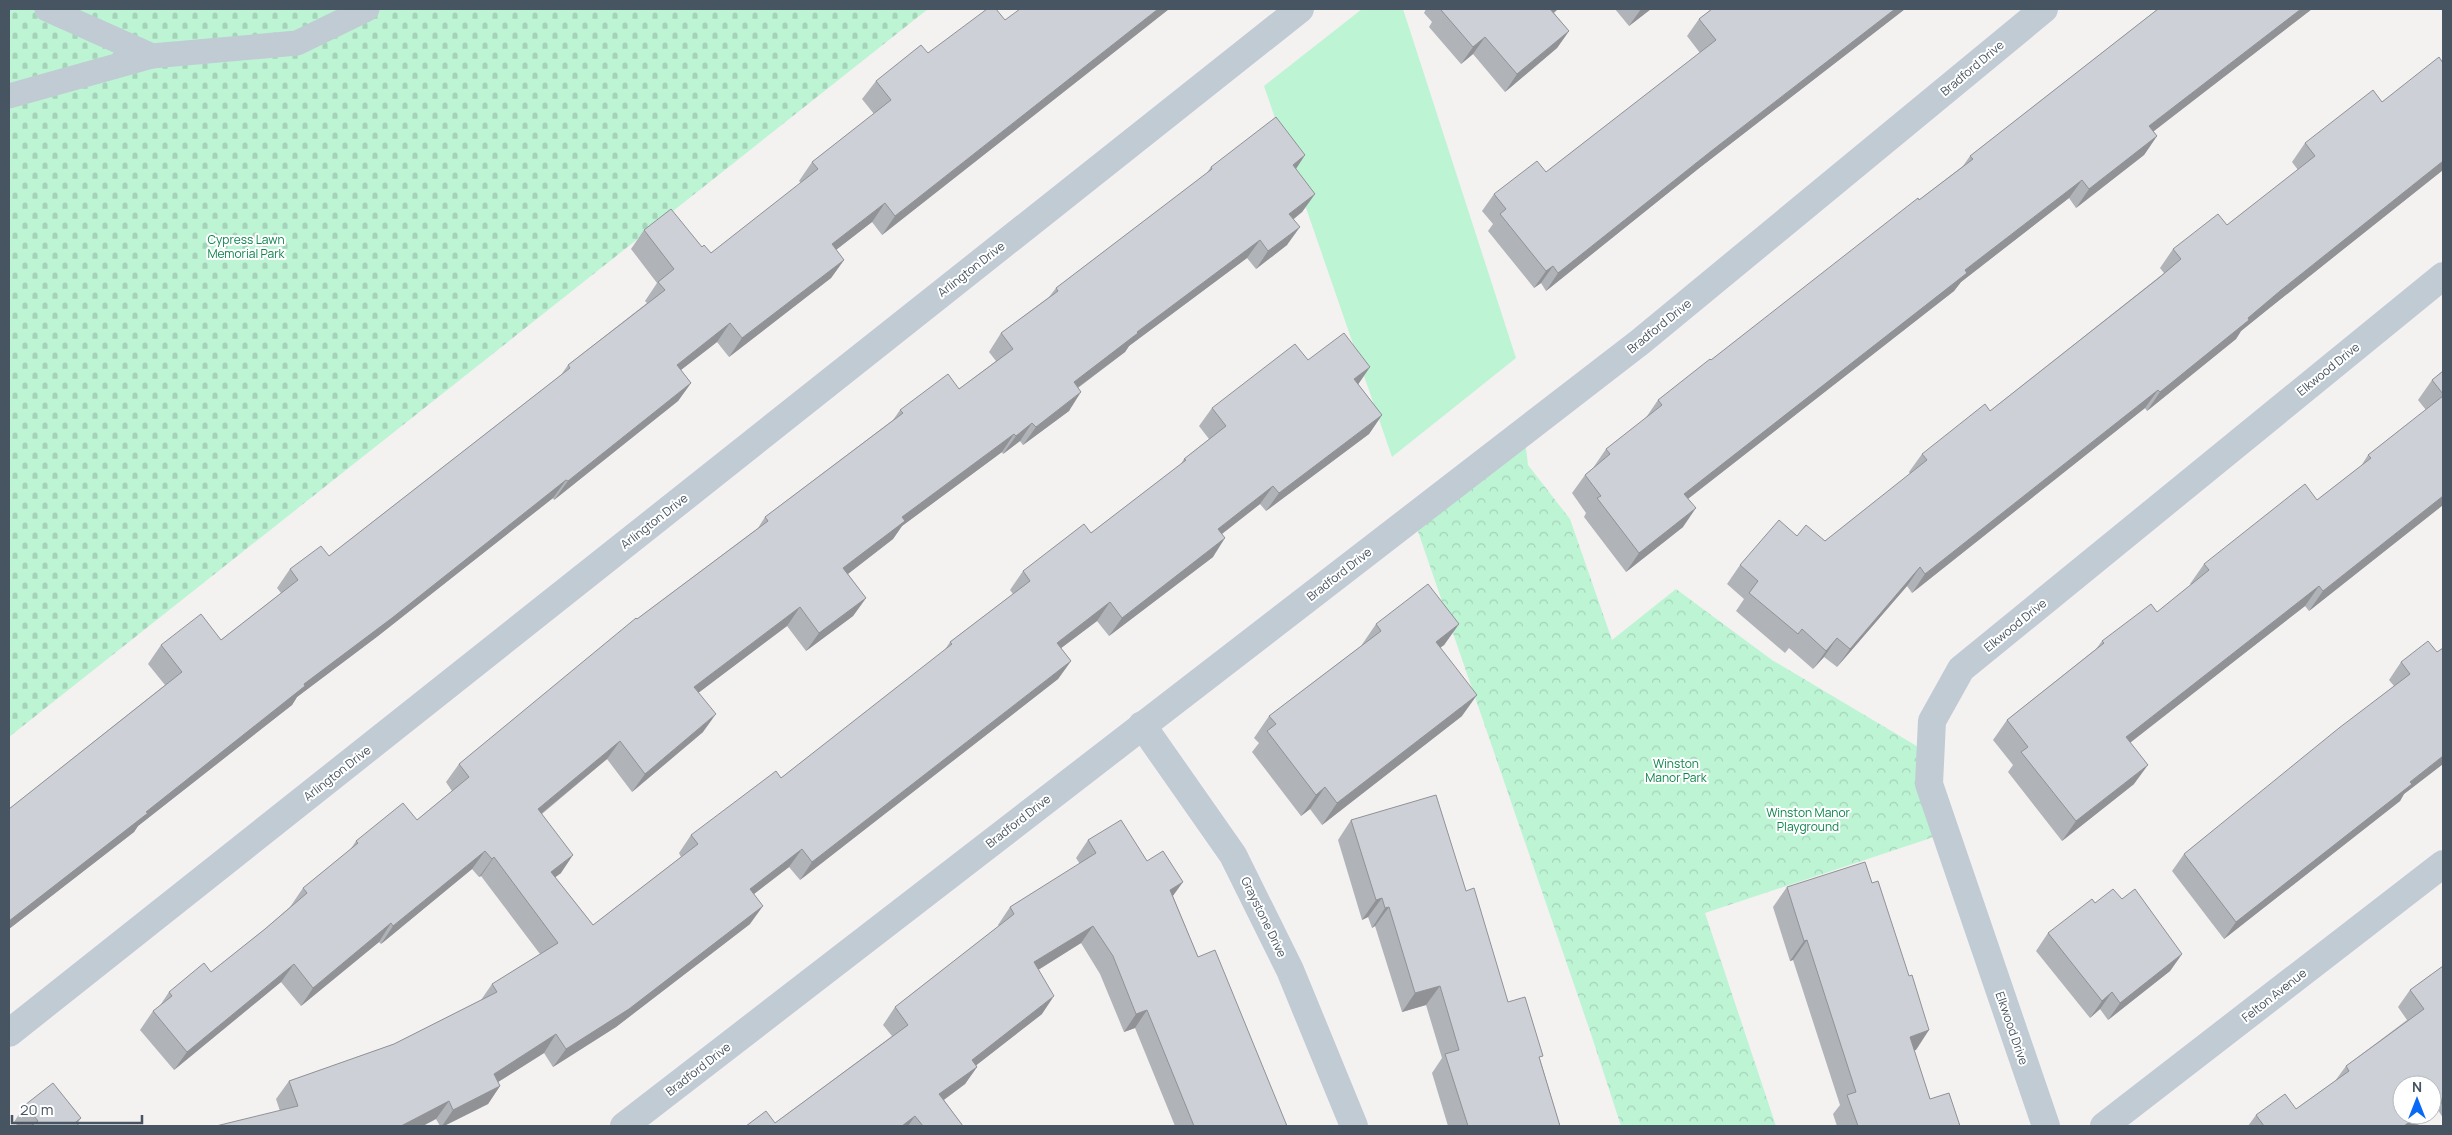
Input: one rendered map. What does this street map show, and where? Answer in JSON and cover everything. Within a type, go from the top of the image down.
[{"type":"street","name":"Arlington Drive","points":[[9,1033],[1300,9]]},
{"type":"street","name":"Bradford Drive","points":[[624,1126],[1640,342],[2044,9]]},
{"type":"street","name":"Elkwood Drive","points":[[2046,1126],[1929,784],[1932,721],[1961,670],[2443,276]]},
{"type":"street","name":"Graystone Drive","points":[[1142,725],[1233,855],[1290,970],[1354,1126]]},
{"type":"street","name":"Felton Avenue","points":[[2104,1126],[2443,864]]},
{"type":"lane","points":[[47,9],[152,56]]},
{"type":"lane","points":[[9,96],[152,56],[297,43],[368,9]]},
{"type":"green space","name":"Cypress Lawn Memorial Park","points":[[9,9],[928,9],[9,737]]},
{"type":"green space","points":[[1362,9],[1403,9],[1516,358],[1392,457],[1264,86]]},
{"type":"green space","name":"Winston Manor Park","points":[[1524,432],[1528,465],[1570,519],[1612,640],[1676,589],[1772,660],[1930,754],[1946,833],[1705,913],[1776,1126],[1621,1126],[1413,517]]},
{"type":"building","points":[[987,9],[996,9],[1005,20],[1020,9],[1158,9],[895,216],[885,203],[832,244],[844,260],[742,338],[730,323],[677,365],[691,383],[392,618],[304,684],[305,686],[146,812],[148,813],[9,921],[9,809],[182,672],[161,645],[201,614],[221,640],[298,580],[290,569],[321,546],[329,556],[570,368],[568,365],[665,290],[658,282],[674,269],[644,230],[671,209],[702,247],[704,245],[711,253],[818,169],[812,162],[891,100],[876,81],[921,45],[928,53]]},
{"type":"building","points":[[1442,9],[1550,9],[1569,31],[1517,74],[1485,37],[1473,47]]},
{"type":"building","points":[[1712,9],[1895,9],[1710,152],[1558,273],[1553,266],[1546,271],[1500,214],[1506,209],[1494,194],[1537,161],[1546,172],[1716,40],[1699,19]]},
{"type":"building","points":[[2158,9],[2301,9],[2149,126],[2157,136],[2089,189],[2082,180],[1965,270],[1967,273],[1684,494],[1696,508],[1639,553],[1597,498],[1601,496],[1585,475],[1610,454],[1606,449],[1662,405],[1658,400],[1918,198],[1919,200],[1973,159],[1970,156]]},
{"type":"building","points":[[2439,57],[2443,63],[2443,161],[2280,291],[2248,318],[2249,320],[2160,392],[2158,390],[1925,574],[1920,567],[1850,649],[1837,638],[1826,651],[1802,629],[1798,634],[1749,593],[1758,581],[1740,565],[1779,520],[1797,536],[1806,525],[1825,541],[1927,460],[1922,454],[1985,404],[1990,411],[2160,277],[2181,259],[2173,249],[2218,214],[2227,225],[2315,156],[2305,143],[2373,90],[2382,102]]},
{"type":"building","points":[[1276,117],[1305,155],[1293,165],[1315,194],[1289,214],[1300,227],[1268,251],[1260,240],[1137,332],[1074,382],[1081,392],[1036,427],[1032,423],[1016,436],[1014,434],[902,517],[905,521],[843,568],[866,598],[819,633],[800,607],[694,687],[716,714],[645,774],[620,741],[538,809],[573,855],[551,872],[593,925],[698,844],[691,835],[776,771],[781,778],[952,644],[950,642],[1030,581],[1023,571],[1084,524],[1091,533],[1186,460],[1184,459],[1226,426],[1212,408],[1295,344],[1308,360],[1344,333],[1370,367],[1354,379],[1382,415],[1279,493],[1273,486],[1218,529],[1225,538],[1122,618],[1110,602],[1057,643],[1071,661],[812,862],[802,849],[750,889],[763,906],[629,1009],[566,1049],[556,1034],[494,1074],[500,1086],[453,1110],[449,1101],[401,1126],[216,1126],[298,1106],[289,1081],[394,1044],[497,992],[492,984],[558,943],[494,857],[492,859],[485,851],[393,926],[391,923],[313,988],[294,964],[187,1052],[153,1011],[172,996],[169,992],[204,963],[211,972],[265,929],[307,893],[303,888],[403,803],[417,820],[469,777],[459,764],[636,618],[768,521],[765,517],[903,413],[900,410],[948,374],[959,389],[1013,349],[1001,333],[1058,291],[1056,288],[1212,169],[1211,167]]},
{"type":"building","points":[[2443,371],[2443,394],[2432,380]]},
{"type":"building","points":[[2443,396],[2443,496],[2323,591],[2319,586],[2126,737],[2148,765],[2076,821],[2021,752],[2028,747],[2007,720],[2104,643],[2102,641],[2151,604],[2157,612],[2209,570],[2204,564],[2305,484],[2317,500],[2371,458],[2368,455]]},
{"type":"building","points":[[1428,584],[1459,624],[1436,642],[1477,695],[1337,803],[1325,787],[1316,795],[1267,731],[1276,724],[1269,716],[1381,631],[1376,624]]},
{"type":"building","points":[[2428,641],[2437,652],[2443,648],[2443,756],[2410,782],[2412,784],[2236,922],[2184,854],[2339,728],[2410,674],[2401,662]]},
{"type":"building","points":[[1436,795],[1466,891],[1474,888],[1508,1002],[1525,997],[1543,1056],[1539,1057],[1560,1126],[1468,1126],[1445,1054],[1459,1050],[1440,986],[1415,993],[1389,907],[1385,908],[1382,898],[1376,900],[1351,820]]},
{"type":"building","points":[[1121,820],[1147,861],[1163,851],[1183,882],[1170,890],[1198,957],[1215,950],[1287,1126],[1194,1126],[1147,1010],[1136,1014],[1113,956],[1093,926],[1034,962],[1054,996],[972,1060],[977,1067],[939,1094],[963,1126],[923,1126],[915,1116],[902,1126],[746,1126],[766,1111],[775,1123],[908,1025],[895,1007],[1014,914],[1010,907],[1096,853],[1088,840]]},
{"type":"building","points":[[1865,862],[1872,883],[1878,881],[1909,976],[1912,975],[1929,1030],[1910,1037],[1930,1099],[1949,1093],[1960,1126],[1858,1126],[1847,1095],[1856,1092],[1807,940],[1804,941],[1787,887]]},
{"type":"building","points":[[2113,889],[2122,899],[2135,889],[2182,954],[2120,1003],[2112,992],[2102,1001],[2048,933],[2092,899],[2095,903]]},
{"type":"building","points":[[2443,966],[2443,1098],[2442,1075],[2392,1075],[2392,1125],[2405,1125],[2404,1126],[2264,1126],[2256,1115],[2285,1094],[2296,1109],[2349,1071],[2346,1066],[2424,1009],[2410,990]]},
{"type":"building","points":[[53,1083],[81,1118],[76,1122],[79,1126],[31,1126],[38,1121],[25,1105]]},
{"type":"park label","name":"Winston Manor Playground","points":[[1808,819]]}]
